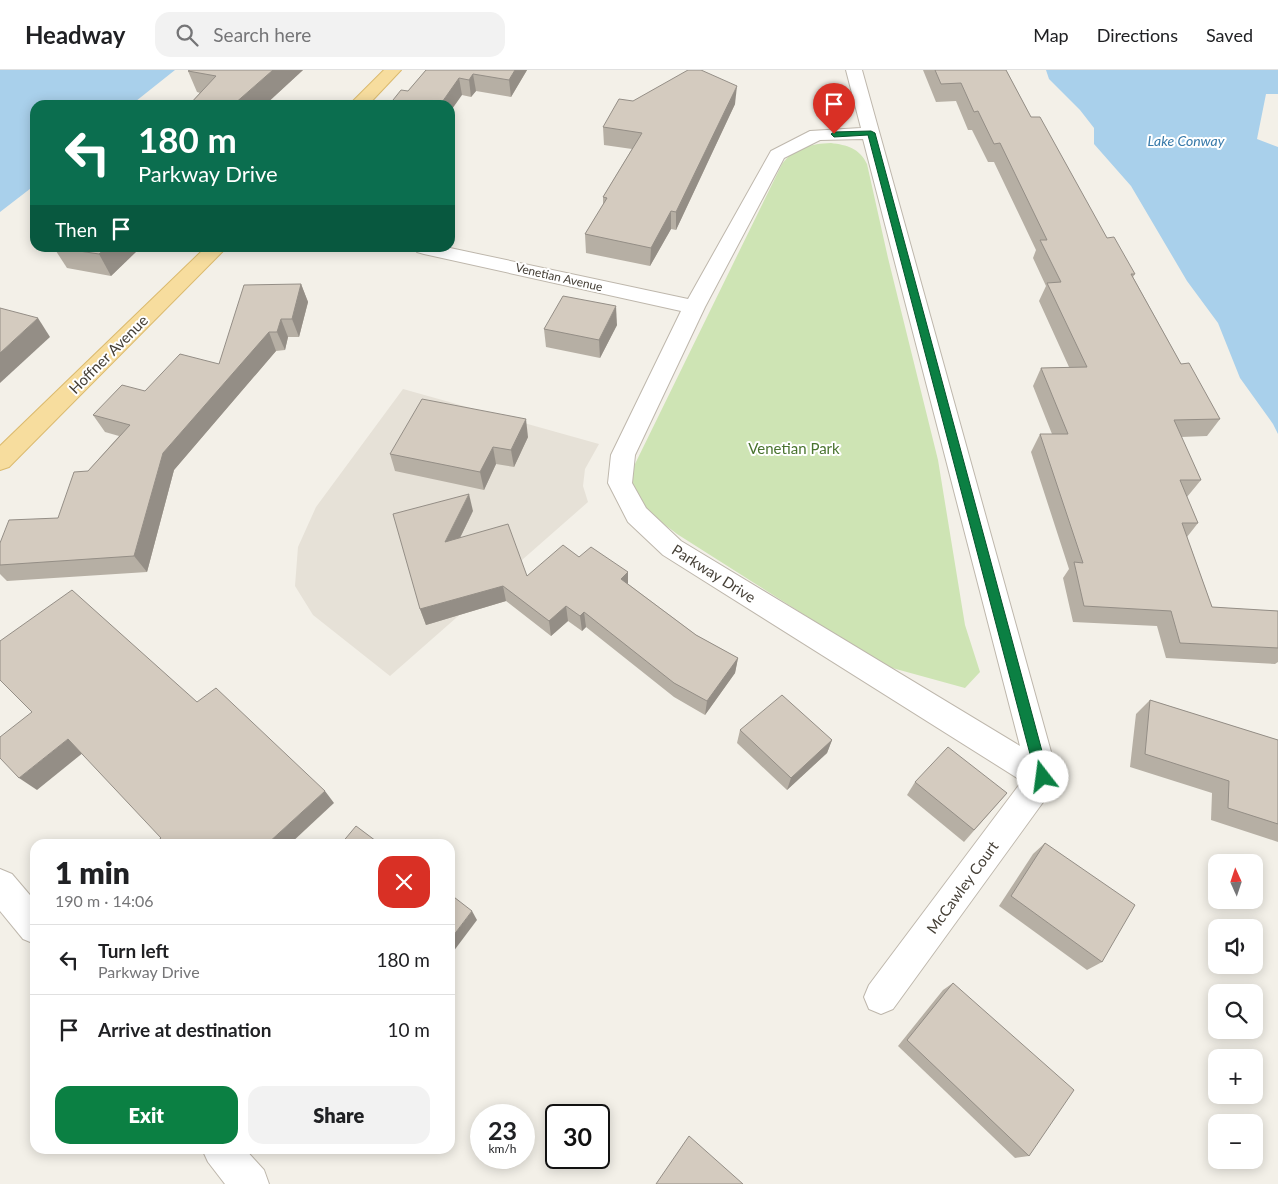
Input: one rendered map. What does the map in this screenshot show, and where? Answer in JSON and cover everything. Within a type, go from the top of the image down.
[{"type":"main road","points":[[363,100],[393,70]]},
{"type":"main road","name":"Hoffner Avenue","points":[[0,461],[212,252]]},
{"type":"street","points":[[854,70],[1043,777]]},
{"type":"street","name":"Parkway Drive","points":[[871,133],[816,135],[778,155],[694,307],[623,455],[620,483],[638,515],[672,548],[1043,777]]},
{"type":"street","name":"Venetian Avenue","points":[[442,252],[694,307]]},
{"type":"street","name":"McCawley Court","points":[[881,997],[1043,777]]},
{"type":"street","points":[[0,885],[30,921]]},
{"type":"street","points":[[225,1154],[250,1184]]},
{"type":"shaded area","points":[[403,389],[599,444],[585,469],[583,486],[588,502],[390,676],[313,615],[295,586],[298,547],[316,507]]},
{"type":"green space","name":"Venetian Park","points":[[831,143],[852,148],[860,154],[867,164],[888,258],[938,460],[965,625],[980,672],[965,688],[885,666],[677,534],[651,514],[638,498],[634,488],[632,478],[634,466],[782,164],[798,150],[817,144]]},
{"type":"water","points":[[0,70],[175,70],[137,100],[30,100],[30,189],[0,212]]},
{"type":"water","name":"Lake Conway","points":[[1046,70],[1278,70],[1278,94],[1266,94],[1257,139],[1278,147],[1278,434],[1240,378],[1218,323],[1187,281],[1131,186],[1094,144],[1094,128],[1080,110],[1049,79]]},
{"type":"building","points":[[273,70],[239,100],[194,100],[216,76],[188,71]]},
{"type":"building","points":[[426,70],[515,70],[509,80],[473,74],[469,80],[459,78],[444,100],[393,100],[401,90],[408,91]]},
{"type":"building","points":[[688,70],[701,70],[737,86],[676,212],[671,211],[651,248],[585,234],[607,198],[603,197],[642,133],[603,127],[619,99],[633,101]]},
{"type":"building","points":[[935,70],[1006,70],[1031,117],[1040,117],[1107,238],[1114,237],[1135,274],[1131,274],[1181,364],[1189,363],[1220,419],[1174,420],[1201,480],[1180,480],[1198,523],[1182,523],[1212,607],[1278,611],[1278,648],[1180,643],[1171,611],[1084,606],[1074,562],[1083,563],[1040,434],[1068,434],[1041,368],[1087,367],[1047,283],[1061,282],[1040,240],[1047,240],[1000,143],[994,144],[978,111],[974,112],[961,83],[941,84]]},
{"type":"building","points":[[86,252],[101,252],[99,254]]},
{"type":"building","points":[[301,284],[292,319],[281,319],[277,332],[269,332],[163,453],[134,556],[0,565],[0,543],[9,520],[58,518],[74,472],[88,471],[130,425],[93,415],[122,385],[145,391],[180,354],[219,364],[244,285]]},
{"type":"building","points":[[563,296],[616,306],[599,340],[544,329]]},
{"type":"building","points":[[0,308],[38,318],[0,353]]},
{"type":"building","points":[[422,399],[526,419],[511,450],[493,447],[480,472],[390,454]]},
{"type":"building","points":[[469,494],[445,542],[508,524],[527,576],[563,545],[579,557],[591,547],[628,572],[621,579],[696,635],[738,658],[707,701],[674,683],[584,612],[580,616],[566,606],[549,621],[503,586],[420,609],[393,514]]},
{"type":"building","points":[[72,590],[197,702],[216,688],[325,791],[272,839],[160,839],[161,838],[68,739],[19,778],[0,758],[0,737],[32,712],[0,680],[0,641]]},
{"type":"building","points":[[782,695],[832,740],[791,778],[740,730]]},
{"type":"building","points":[[1150,700],[1278,740],[1278,824],[1228,808],[1229,781],[1145,754]]},
{"type":"building","points":[[948,747],[1007,793],[974,830],[915,782]]},
{"type":"building","points":[[356,826],[373,839],[345,839]]},
{"type":"building","points":[[1045,843],[1135,905],[1102,962],[1011,896]]},
{"type":"building","points":[[455,898],[472,911],[455,933]]},
{"type":"building","points":[[953,983],[1074,1090],[1029,1156],[907,1040]]},
{"type":"building","points":[[689,1136],[743,1184],[656,1184]]},
{"type":"route","points":[[834,134],[871,133],[1043,777]]}]
